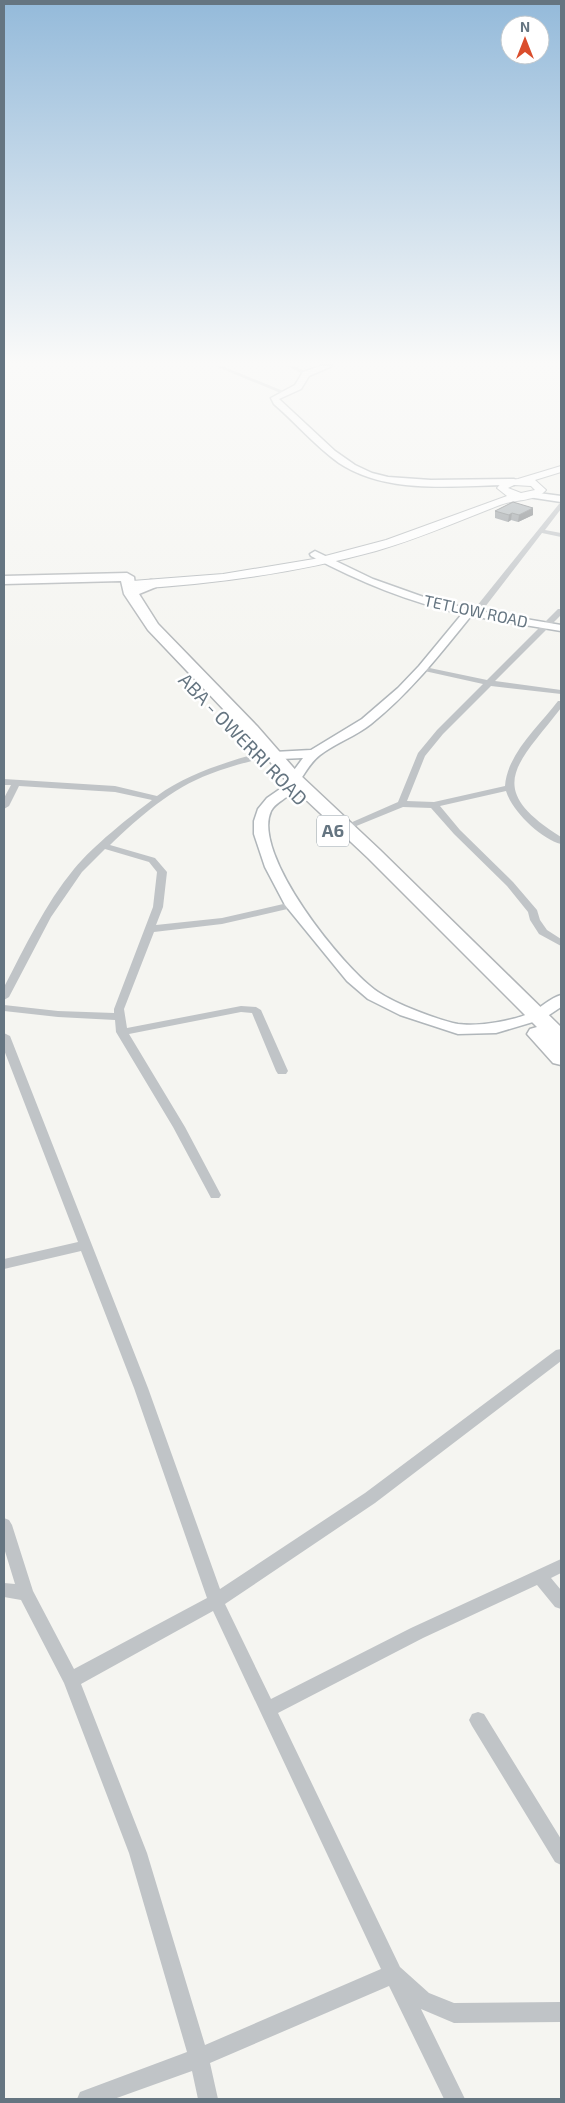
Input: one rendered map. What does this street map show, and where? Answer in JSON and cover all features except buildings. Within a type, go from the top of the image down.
[{"type":"highway","points":[[4,580],[120,585],[137,589],[151,584]]},
{"type":"highway","points":[[4,588],[120,585]]},
{"type":"highway","name":"ABA - OWERRI ROAD","points":[[120,585],[116,595],[149,644],[266,755],[290,782],[530,1018],[561,1039]]},
{"type":"highway","name":"ABA - OWERRI ROAD","points":[[290,782],[346,827],[530,1018],[561,1058]]},
{"type":"main road","points":[[120,585],[213,570],[324,556],[390,533],[502,489],[507,483],[517,482],[561,469]]},
{"type":"main road","points":[[517,482],[534,484],[537,491]]},
{"type":"main road","points":[[502,489],[508,493],[537,491]]},
{"type":"main road","points":[[151,584],[242,575],[395,541],[506,500],[537,491]]},
{"type":"street","points":[[348,464],[373,475],[398,480],[466,483],[517,482]]},
{"type":"street","points":[[466,483],[474,486],[502,489]]},
{"type":"street","points":[[537,491],[561,493]]},
{"type":"street","points":[[537,491],[561,499]]},
{"type":"street","points":[[561,505],[472,613],[423,668],[402,690],[366,722],[315,753],[290,782],[284,792],[265,809],[261,821],[262,834],[272,867],[292,905],[352,978],[374,996],[406,1012],[458,1029],[490,1029],[530,1018],[561,1000]]},
{"type":"street","points":[[541,530],[561,535]]},
{"type":"street","name":"TETLOW ROAD","points":[[324,556],[364,577],[418,599],[472,613],[561,628]]},
{"type":"street","points":[[346,827],[401,804],[406,796],[421,755],[440,732],[561,611]]},
{"type":"street","points":[[423,668],[490,683],[561,692]]},
{"type":"street","points":[[561,703],[516,760],[510,770],[508,788],[521,810],[538,826],[561,841]]},
{"type":"street","points":[[4,997],[46,917],[78,870],[126,824],[172,789],[206,772],[266,755],[289,756],[315,753]]},
{"type":"street","points":[[4,782],[115,789],[158,799]]},
{"type":"street","points":[[4,806],[17,782]]},
{"type":"street","points":[[401,804],[434,805],[508,788]]},
{"type":"street","points":[[434,805],[457,832],[510,884],[533,912],[535,920],[543,932],[561,943]]},
{"type":"street","points":[[103,846],[152,860],[162,872],[158,907],[119,1009],[119,1017],[122,1032],[179,1127],[215,1195]]},
{"type":"street","points":[[151,929],[222,921],[292,905]]},
{"type":"street","points":[[4,1008],[58,1014],[119,1017]]},
{"type":"street","points":[[122,1032],[241,1009],[256,1010],[282,1071]]},
{"type":"street","points":[[4,1036],[142,1388],[216,1601],[393,1974],[455,2099]]},
{"type":"street","points":[[4,1264],[86,1245]]},
{"type":"street","points":[[71,1680],[216,1601],[370,1498],[561,1354]]},
{"type":"street","points":[[4,1525],[26,1593],[71,1680],[138,1853],[198,2058],[208,2099]]},
{"type":"street","points":[[268,1709],[417,1633],[561,1566]]},
{"type":"street","points":[[540,1576],[561,1602]]},
{"type":"street","points":[[4,1590],[26,1593]]},
{"type":"street","points":[[478,1720],[561,1856]]},
{"type":"street","points":[[87,2099],[198,2058],[393,1974]]},
{"type":"street","points":[[393,1974],[422,2000],[454,2013],[561,2012]]}]
